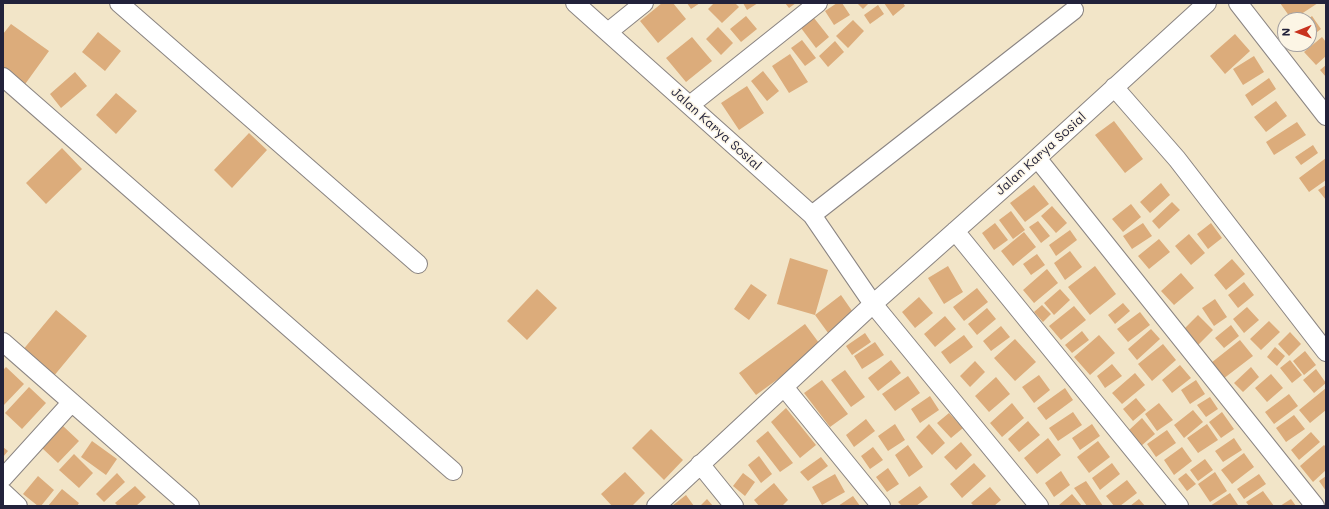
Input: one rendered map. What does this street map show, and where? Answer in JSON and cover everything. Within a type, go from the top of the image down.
[{"type":"street","points":[[119,3],[418,264]]},
{"type":"street","name":"Jalan Karya Sosial","points":[[575,3],[812,215],[873,304],[1039,506]]},
{"type":"street","points":[[608,32],[644,3]]},
{"type":"street","points":[[690,105],[818,3]]},
{"type":"street","name":"Jalan Karya Sosial","points":[[873,304],[1208,3]]},
{"type":"street","points":[[1238,3],[1326,116]]},
{"type":"street","points":[[812,215],[1074,10]]},
{"type":"street","points":[[3,77],[453,471]]},
{"type":"street","points":[[1114,87],[1177,159],[1326,352]]},
{"type":"street","points":[[1037,158],[1315,506]]},
{"type":"street","points":[[955,231],[1179,506]]},
{"type":"street","points":[[656,506],[873,304]]},
{"type":"street","points":[[3,342],[190,506]]},
{"type":"street","points":[[784,387],[881,506]]},
{"type":"street","points":[[3,478],[71,403]]},
{"type":"street","points":[[700,464],[734,506]]},
{"type":"street","points":[[3,492],[18,506]]},
{"type":"building","points":[[662,3],[673,3],[686,19],[658,43],[640,21]]},
{"type":"building","points":[[687,3],[700,3],[691,9]]},
{"type":"building","points":[[714,3],[735,3],[739,7],[722,23],[708,9]]},
{"type":"building","points":[[743,3],[758,3],[747,10]]},
{"type":"building","points":[[785,3],[796,3],[789,8]]},
{"type":"building","points":[[837,3],[842,3],[850,15],[834,25],[825,11]]},
{"type":"building","points":[[857,3],[869,3],[863,9]]},
{"type":"building","points":[[884,3],[903,3],[905,6],[893,16]]},
{"type":"building","points":[[1280,3],[1318,3],[1304,12],[1286,12]]},
{"type":"building","points":[[878,5],[884,14],[870,24],[864,15]]},
{"type":"building","points":[[746,16],[757,29],[741,42],[730,29]]},
{"type":"building","points":[[814,18],[829,37],[816,48],[801,28]]},
{"type":"building","points":[[853,20],[864,31],[848,48],[836,36]]},
{"type":"building","points":[[1317,23],[1321,29],[1317,32]]},
{"type":"building","points":[[11,24],[49,51],[23,87],[3,72],[3,34]]},
{"type":"building","points":[[718,27],[733,43],[721,55],[706,39]]},
{"type":"building","points":[[98,32],[121,51],[105,71],[82,52]]},
{"type":"building","points":[[1235,34],[1250,51],[1225,74],[1210,56]]},
{"type":"building","points":[[692,37],[712,61],[686,82],[666,58]]},
{"type":"building","points":[[1322,37],[1326,42],[1326,56],[1316,65],[1304,52],[1317,52],[1317,41]]},
{"type":"building","points":[[802,40],[816,58],[805,66],[791,48]]},
{"type":"building","points":[[835,41],[844,52],[828,67],[819,56]]},
{"type":"building","points":[[790,54],[808,82],[789,93],[772,66]]},
{"type":"building","points":[[1254,56],[1264,72],[1243,85],[1233,69]]},
{"type":"building","points":[[1326,65],[1326,77],[1320,70]]},
{"type":"building","points":[[763,71],[779,91],[767,101],[751,81]]},
{"type":"building","points":[[75,72],[87,86],[61,108],[50,94]]},
{"type":"building","points":[[1269,78],[1276,89],[1252,106],[1245,95]]},
{"type":"building","points":[[747,86],[764,113],[739,130],[721,103]]},
{"type":"building","points":[[116,93],[137,111],[116,134],[96,115]]},
{"type":"building","points":[[1276,101],[1287,116],[1266,132],[1254,117]]},
{"type":"building","points":[[1114,121],[1143,159],[1125,173],[1095,135]]},
{"type":"building","points":[[1297,122],[1306,135],[1274,155],[1266,142]]},
{"type":"building","points":[[249,133],[267,150],[232,188],[214,170]]},
{"type":"building","points":[[1313,145],[1318,153],[1301,165],[1295,157]]},
{"type":"building","points":[[62,148],[82,169],[46,204],[26,183]]},
{"type":"building","points":[[1326,158],[1326,180],[1309,192],[1299,178]]},
{"type":"building","points":[[1161,183],[1170,195],[1150,213],[1140,202]]},
{"type":"building","points":[[1034,185],[1049,204],[1025,222],[1010,203]]},
{"type":"building","points":[[1326,185],[1326,200],[1318,190]]},
{"type":"building","points":[[1172,202],[1180,210],[1159,229],[1152,221]]},
{"type":"building","points":[[1131,204],[1141,217],[1123,232],[1112,219]]},
{"type":"building","points":[[1052,206],[1067,223],[1056,233],[1041,216]]},
{"type":"building","points":[[1011,211],[1025,230],[1013,239],[999,220]]},
{"type":"building","points":[[1038,221],[1050,236],[1041,243],[1029,227]]},
{"type":"building","points":[[995,223],[1008,240],[994,250],[982,233]]},
{"type":"building","points":[[1143,223],[1152,236],[1132,249],[1123,236]]},
{"type":"building","points":[[1211,223],[1222,238],[1208,249],[1197,234]]},
{"type":"building","points":[[1070,230],[1077,240],[1056,256],[1049,245]]},
{"type":"building","points":[[1024,232],[1036,247],[1013,266],[1001,251]]},
{"type":"building","points":[[1189,234],[1205,253],[1191,265],[1175,246]]},
{"type":"building","points":[[1159,239],[1170,252],[1149,269],[1138,256]]},
{"type":"building","points":[[1070,251],[1082,267],[1065,280],[1054,263]]},
{"type":"building","points":[[1037,254],[1045,265],[1031,275],[1023,264]]},
{"type":"building","points":[[790,258],[828,270],[815,315],[777,304]]},
{"type":"building","points":[[1232,259],[1245,274],[1226,290],[1214,275]]},
{"type":"building","points":[[948,266],[963,292],[944,304],[928,278]]},
{"type":"building","points":[[1095,266],[1116,294],[1090,315],[1068,287]]},
{"type":"building","points":[[1047,269],[1058,283],[1034,303],[1023,290]]},
{"type":"building","points":[[1181,273],[1194,288],[1174,305],[1161,291]]},
{"type":"building","points":[[1244,282],[1254,295],[1238,308],[1228,295]]},
{"type":"building","points":[[751,284],[767,295],[749,320],[734,309]]},
{"type":"building","points":[[977,288],[988,302],[964,321],[953,307]]},
{"type":"building","points":[[537,289],[557,308],[527,340],[507,321]]},
{"type":"building","points":[[1060,289],[1070,300],[1054,315],[1044,303]]},
{"type":"building","points":[[841,295],[857,318],[831,337],[815,315]]},
{"type":"building","points":[[919,297],[933,313],[915,328],[902,312]]},
{"type":"building","points":[[1215,299],[1227,317],[1214,326],[1202,308]]},
{"type":"building","points":[[1123,303],[1130,311],[1115,324],[1108,315]]},
{"type":"building","points":[[1042,305],[1051,314],[1043,322],[1034,312]]},
{"type":"building","points":[[1074,306],[1086,320],[1061,340],[1049,326]]},
{"type":"building","points":[[1247,307],[1259,320],[1244,333],[1233,319]]},
{"type":"building","points":[[987,308],[996,319],[977,335],[968,324]]},
{"type":"building","points":[[56,310],[87,336],[53,377],[22,351]]},
{"type":"building","points":[[1140,312],[1150,325],[1128,342],[1117,329]]},
{"type":"building","points":[[1198,315],[1213,330],[1198,345],[1183,330]]},
{"type":"building","points":[[945,316],[956,329],[935,347],[924,334]]},
{"type":"building","points":[[1269,321],[1280,332],[1261,350],[1250,339]]},
{"type":"building","points":[[805,324],[822,347],[756,395],[739,373]]},
{"type":"building","points":[[1231,325],[1239,336],[1224,348],[1215,338]]},
{"type":"building","points":[[1001,326],[1010,337],[991,351],[983,341]]},
{"type":"building","points":[[1151,329],[1160,339],[1137,360],[1128,349]]},
{"type":"building","points":[[1082,331],[1089,340],[1072,353],[1065,345]]},
{"type":"building","points":[[1290,332],[1301,344],[1289,356],[1278,344]]},
{"type":"building","points":[[865,333],[871,342],[852,355],[846,346]]},
{"type":"building","points":[[964,335],[973,347],[950,364],[941,352]]},
{"type":"building","points":[[1099,335],[1115,353],[1090,375],[1074,357]]},
{"type":"building","points":[[1015,339],[1036,362],[1015,381],[994,358]]},
{"type":"building","points":[[1240,340],[1253,356],[1223,379],[1211,363]]},
{"type":"building","points":[[875,342],[884,355],[862,369],[854,356]]},
{"type":"building","points":[[1163,344],[1176,360],[1152,381],[1138,364]]},
{"type":"building","points":[[1275,347],[1285,356],[1277,366],[1267,357]]},
{"type":"building","points":[[1305,351],[1316,365],[1304,375],[1293,361]]},
{"type":"building","points":[[891,360],[901,373],[878,391],[868,378]]},
{"type":"building","points":[[1290,360],[1302,375],[1292,383],[1280,368]]},
{"type":"building","points":[[975,361],[985,372],[970,387],[960,376]]},
{"type":"building","points":[[1112,364],[1122,376],[1105,388],[1097,376]]},
{"type":"building","points":[[1180,365],[1191,378],[1172,393],[1162,380]]},
{"type":"building","points":[[6,367],[24,384],[3,406],[3,370]]},
{"type":"building","points":[[1251,367],[1259,377],[1243,392],[1234,383]]},
{"type":"building","points":[[1316,369],[1326,383],[1314,393],[1303,380]]},
{"type":"building","points":[[845,370],[865,397],[851,407],[831,380]]},
{"type":"building","points":[[1135,373],[1145,385],[1122,404],[1112,393]]},
{"type":"building","points":[[1271,374],[1283,388],[1267,402],[1255,388]]},
{"type":"building","points":[[1039,375],[1050,390],[1034,403],[1022,387]]},
{"type":"building","points":[[908,376],[920,393],[895,411],[882,394]]},
{"type":"building","points":[[996,377],[1010,394],[989,412],[975,396]]},
{"type":"building","points":[[822,380],[848,414],[830,427],[804,393]]},
{"type":"building","points":[[1196,380],[1205,394],[1190,404],[1181,390]]},
{"type":"building","points":[[29,387],[46,403],[22,429],[5,413]]},
{"type":"building","points":[[1065,388],[1073,400],[1046,420],[1037,408]]},
{"type":"building","points":[[1326,388],[1326,410],[1310,423],[1299,410]]},
{"type":"building","points":[[1289,394],[1298,406],[1274,424],[1265,412]]},
{"type":"building","points":[[930,396],[939,410],[920,423],[911,409]]},
{"type":"building","points":[[1210,397],[1218,409],[1206,417],[1197,405]]},
{"type":"building","points":[[1136,398],[1146,410],[1133,421],[1123,409]]},
{"type":"building","points":[[1012,403],[1024,418],[1002,437],[990,423]]},
{"type":"building","points":[[1159,403],[1173,420],[1157,431],[1145,414]]},
{"type":"building","points":[[786,408],[816,445],[800,458],[771,422]]},
{"type":"building","points":[[1193,410],[1203,422],[1184,438],[1174,425]]},
{"type":"building","points":[[1073,412],[1082,425],[1058,441],[1049,428]]},
{"type":"building","points":[[1222,412],[1234,429],[1221,438],[1209,422]]},
{"type":"building","points":[[949,413],[963,428],[951,438],[937,423]]},
{"type":"building","points":[[1294,415],[1305,429],[1286,442],[1276,428]]},
{"type":"building","points":[[1142,418],[1155,434],[1141,446],[1128,431]]},
{"type":"building","points":[[866,419],[875,431],[854,447],[846,435]]},
{"type":"building","points":[[1028,421],[1040,435],[1019,452],[1008,439]]},
{"type":"building","points":[[895,424],[905,440],[888,451],[878,436]]},
{"type":"building","points":[[929,424],[945,443],[932,455],[916,437]]},
{"type":"building","points":[[1092,424],[1100,436],[1080,450],[1072,438]]},
{"type":"building","points":[[1207,424],[1218,440],[1198,453],[1187,438]]},
{"type":"building","points":[[63,426],[79,441],[58,463],[42,448]]},
{"type":"building","points":[[651,429],[683,460],[664,480],[632,448]]},
{"type":"building","points":[[1167,430],[1176,443],[1156,457],[1147,444]]},
{"type":"building","points":[[768,431],[793,463],[780,472],[756,441]]},
{"type":"building","points":[[1311,432],[1320,442],[1299,460],[1291,450]]},
{"type":"building","points":[[1048,438],[1061,455],[1037,474],[1024,458]]},
{"type":"building","points":[[1234,438],[1242,450],[1223,462],[1215,451]]},
{"type":"building","points":[[92,441],[117,459],[106,475],[81,457]]},
{"type":"building","points":[[1098,441],[1110,457],[1089,473],[1077,457]]},
{"type":"building","points":[[961,442],[972,455],[956,470],[944,457]]},
{"type":"building","points":[[908,445],[923,467],[909,477],[895,455]]},
{"type":"building","points":[[1324,445],[1326,447],[1326,470],[1313,482],[1300,466]]},
{"type":"building","points":[[3,447],[8,451],[3,457]]},
{"type":"building","points":[[873,447],[883,460],[870,469],[861,456]]},
{"type":"building","points":[[1182,447],[1192,461],[1174,475],[1164,460]]},
{"type":"building","points":[[1244,453],[1254,467],[1232,484],[1221,470]]},
{"type":"building","points":[[74,454],[93,473],[79,488],[59,470]]},
{"type":"building","points":[[759,456],[772,474],[761,483],[748,465]]},
{"type":"building","points":[[821,457],[828,466],[808,481],[800,472]]},
{"type":"building","points":[[1205,459],[1213,470],[1198,481],[1190,470]]},
{"type":"building","points":[[974,463],[986,476],[962,498],[950,484]]},
{"type":"building","points":[[1112,463],[1120,474],[1100,490],[1092,478]]},
{"type":"building","points":[[888,468],[899,484],[887,492],[876,477]]},
{"type":"building","points":[[1061,471],[1070,485],[1054,497],[1045,483]]},
{"type":"building","points":[[625,472],[645,493],[632,506],[612,506],[601,494]]},
{"type":"building","points":[[1215,472],[1227,491],[1210,502],[1198,484]]},
{"type":"building","points":[[117,473],[125,482],[104,502],[96,494]]},
{"type":"building","points":[[743,473],[755,482],[745,496],[733,486]]},
{"type":"building","points":[[1186,473],[1196,484],[1187,491],[1178,479]]},
{"type":"building","points":[[835,474],[845,492],[822,505],[812,487]]},
{"type":"building","points":[[1259,474],[1266,484],[1244,499],[1237,489]]},
{"type":"building","points":[[38,476],[54,490],[41,506],[38,506],[23,494]]},
{"type":"building","points":[[1326,476],[1326,491],[1319,481]]},
{"type":"building","points":[[1127,480],[1137,493],[1120,506],[1114,506],[1106,496]]},
{"type":"building","points":[[1086,481],[1103,506],[1087,506],[1074,488]]},
{"type":"building","points":[[774,483],[788,500],[782,506],[759,506],[754,500]]},
{"type":"building","points":[[135,486],[146,497],[136,506],[118,506],[115,503]]},
{"type":"building","points":[[920,486],[928,497],[916,506],[902,506],[898,502]]},
{"type":"building","points":[[990,487],[1001,500],[994,506],[974,506],[971,503]]},
{"type":"building","points":[[62,489],[79,503],[77,506],[48,506]]},
{"type":"building","points":[[1263,491],[1274,506],[1249,506],[1246,502]]},
{"type":"building","points":[[1230,493],[1238,505],[1210,506]]},
{"type":"building","points":[[1072,494],[1082,506],[1059,505]]},
{"type":"building","points":[[686,495],[694,506],[672,506]]},
{"type":"building","points":[[853,496],[860,506],[838,506]]},
{"type":"building","points":[[707,499],[713,506],[700,506]]},
{"type":"building","points":[[1139,499],[1145,506],[1130,506]]},
{"type":"building","points":[[1291,499],[1296,506],[1280,506]]}]
